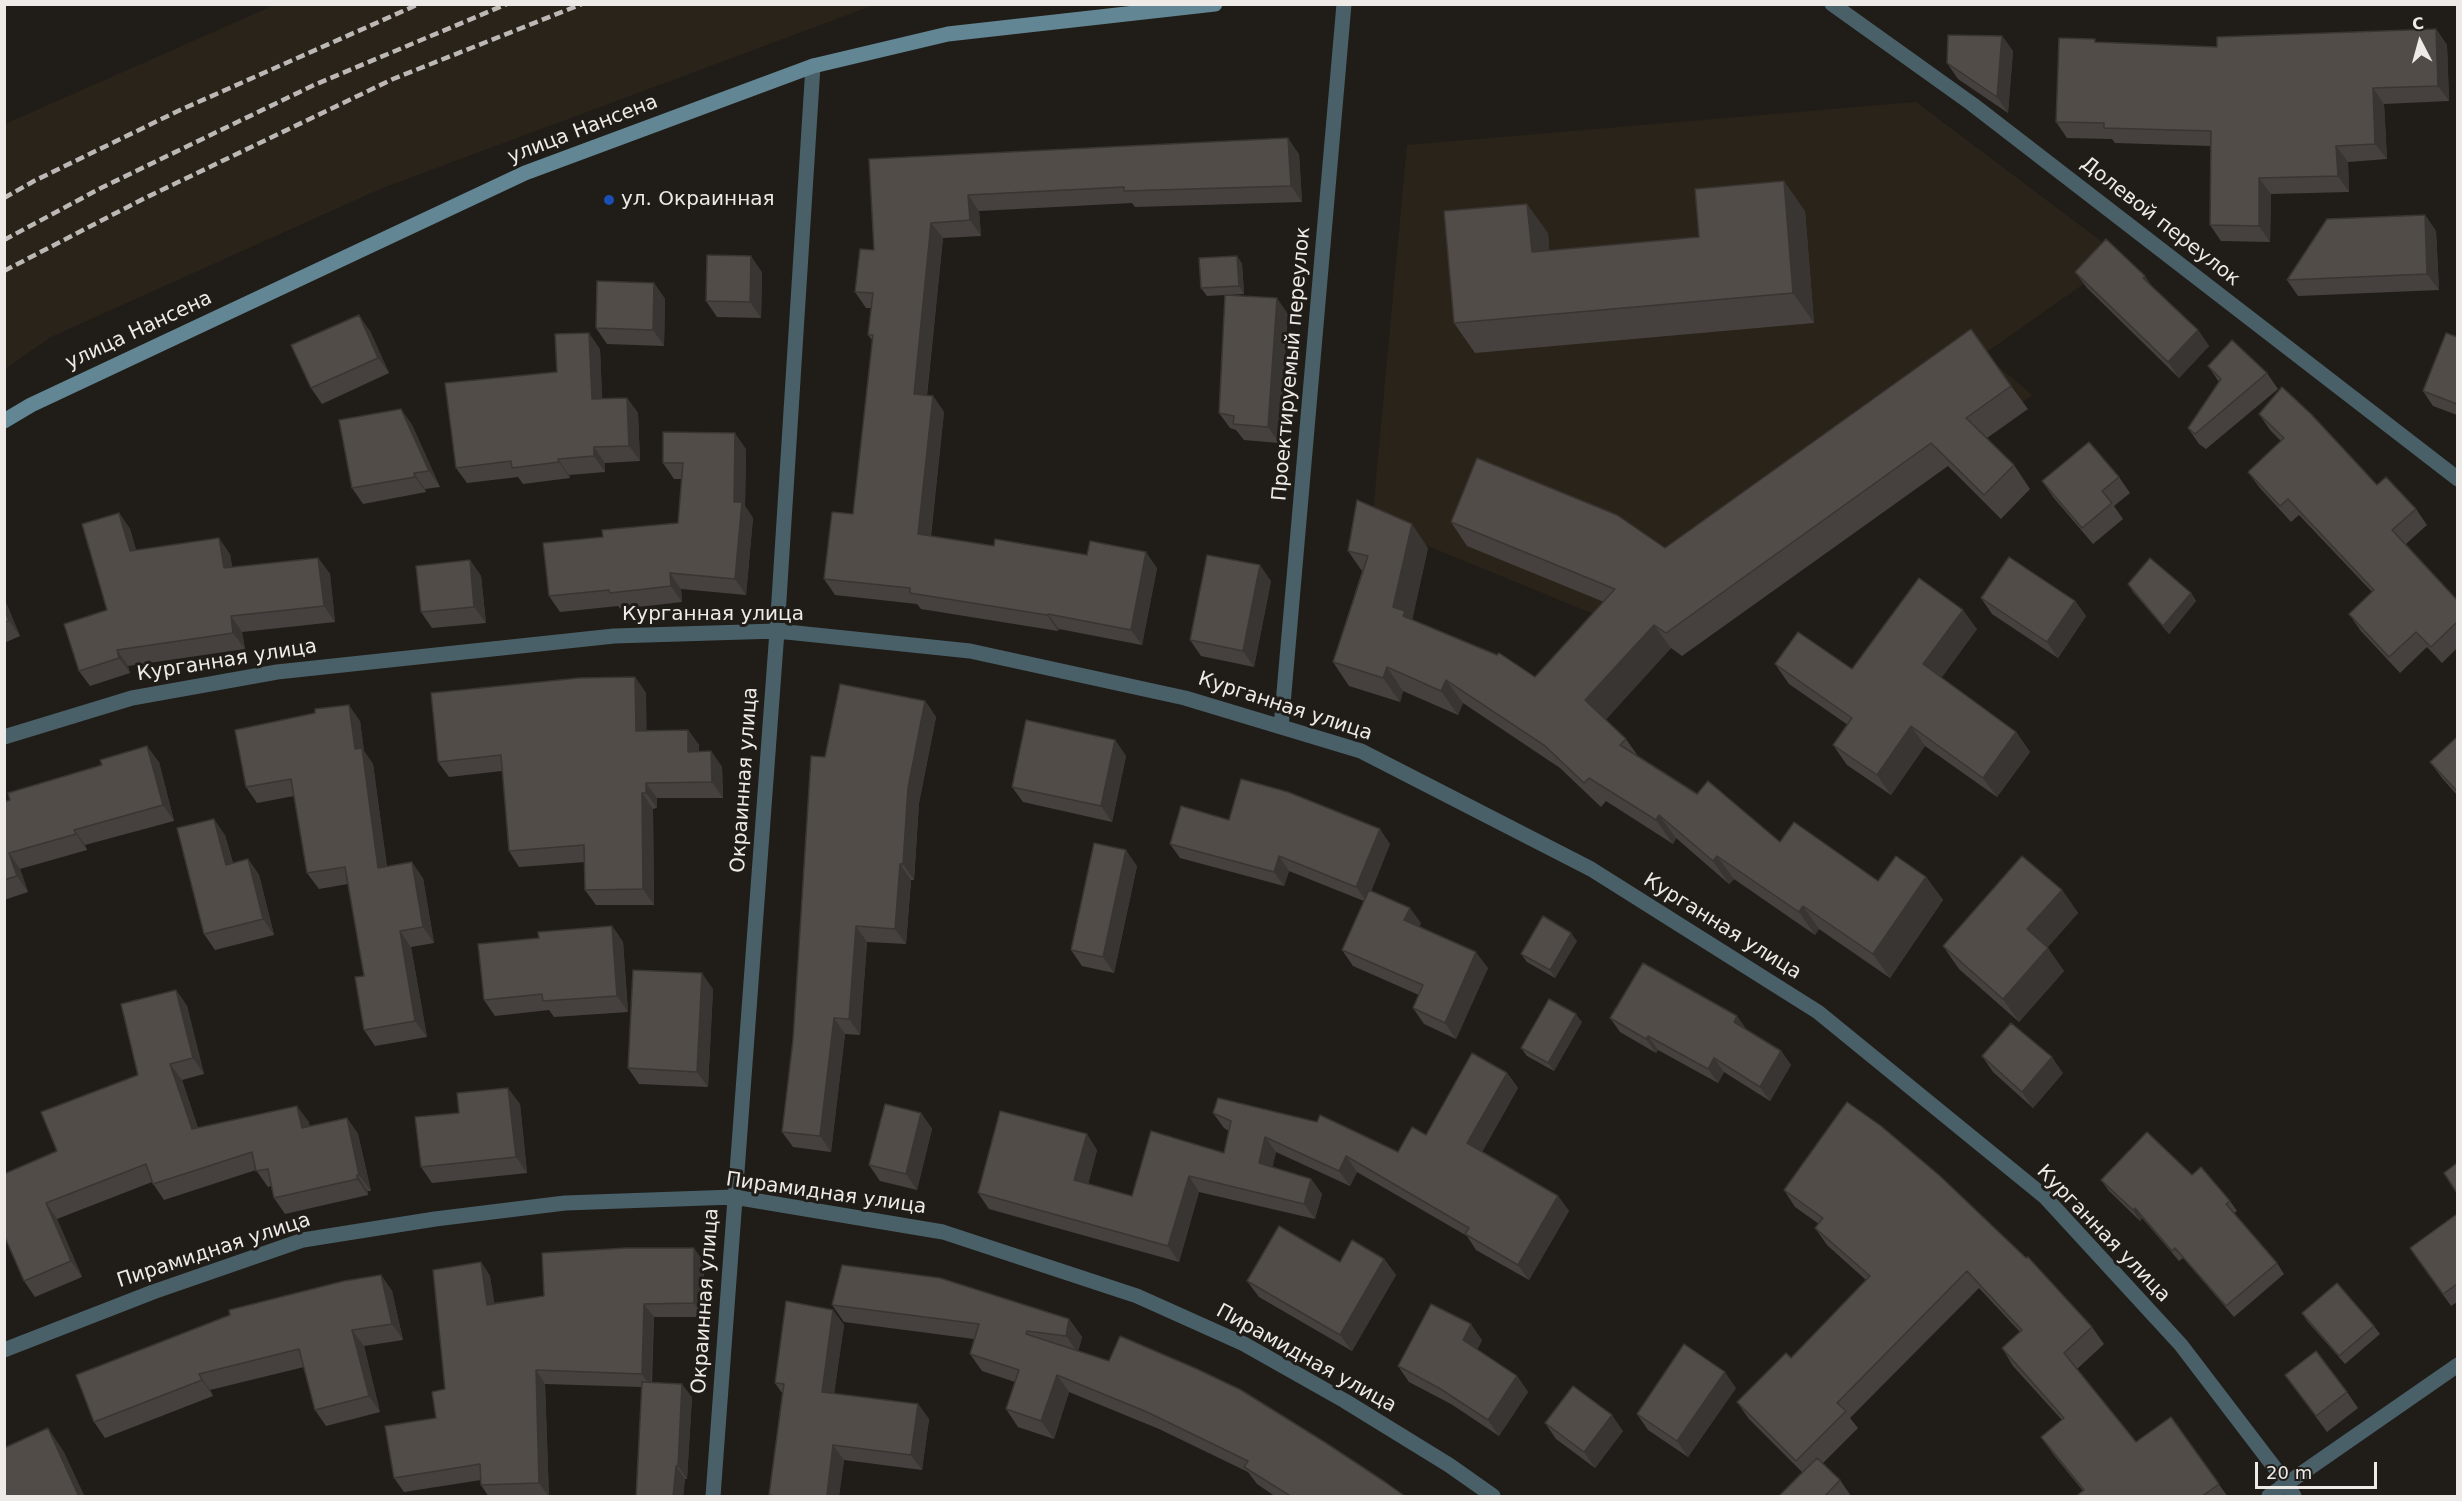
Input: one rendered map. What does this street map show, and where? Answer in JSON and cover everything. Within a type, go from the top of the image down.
[{"type":"main road","name":"улица Нансена","points":[[4,421],[31,405],[525,173],[813,66],[948,34],[1215,4]]},
{"type":"street","name":"Проектируемый переулок","points":[[1281,727],[1344,4]]},
{"type":"street","name":"Долевой переулок","points":[[1832,4],[1972,104],[2457,479]]},
{"type":"street","name":"Окраинная улица","points":[[714,1497],[734,1197],[777,631],[813,66]]},
{"type":"street","name":"Курганная улица","points":[[4,736],[132,698],[277,672],[614,636],[777,631],[970,651],[1185,698],[1361,751],[1591,869],[1818,1012],[2045,1197],[2181,1345],[2290,1490]]},
{"type":"street","name":"Пирамидная улица","points":[[4,1350],[153,1292],[303,1240],[435,1219],[565,1203],[734,1197],[943,1232],[1137,1296],[1244,1344],[1449,1465],[1493,1497]]},
{"type":"street","points":[[2269,1497],[2290,1490],[2457,1365]]},
{"type":"shaded area","points":[[277,4],[874,5],[380,189],[51,337],[5,369],[5,124]]},
{"type":"shaded area","points":[[1916,102],[2122,257],[1984,354],[2032,395],[1686,652],[1372,523],[1407,145]]},
{"type":"building","points":[[2436,29],[2438,86],[2373,88],[2375,144],[2336,146],[2338,176],[2259,178],[2259,226],[2210,225],[2211,131],[2104,128],[2104,123],[2056,122],[2059,38],[2095,39],[2095,42],[2217,47],[2217,37]]},
{"type":"building","points":[[1948,35],[2002,36],[1997,97],[1947,63]]},
{"type":"building","points":[[1288,138],[1291,186],[1124,191],[1124,187],[968,195],[970,220],[931,223],[914,394],[933,396],[918,534],[994,546],[995,539],[1087,555],[1090,541],[1146,552],[1131,630],[1048,614],[910,593],[910,588],[824,579],[832,512],[853,514],[873,335],[868,335],[873,293],[855,292],[860,249],[874,250],[869,159]]},
{"type":"building","points":[[1784,181],[1793,293],[1454,323],[1444,211],[1527,204],[1532,252],[1699,237],[1695,189]]},
{"type":"building","points":[[2425,215],[2427,274],[2287,280],[2327,219]]},
{"type":"building","points":[[2106,239],[2198,330],[2168,362],[2075,272]]},
{"type":"building","points":[[707,255],[751,256],[750,302],[706,301]]},
{"type":"building","points":[[1237,256],[1239,286],[1201,288],[1199,258]]},
{"type":"building","points":[[597,281],[654,283],[653,330],[596,328]]},
{"type":"building","points":[[1225,295],[1277,298],[1268,427],[1233,424],[1234,416],[1219,413]]},
{"type":"building","points":[[359,315],[378,358],[311,388],[291,345]]},
{"type":"building","points":[[1971,329],[2011,386],[1966,418],[2014,465],[1984,495],[1931,443],[1666,633],[1654,625],[1585,700],[1626,739],[1620,745],[1697,794],[1708,781],[1780,842],[1794,822],[1878,881],[1896,856],[1926,877],[1873,954],[1803,906],[1799,912],[1717,856],[1713,861],[1659,815],[1656,820],[1589,778],[1584,783],[1544,745],[1446,680],[1441,691],[1387,667],[1383,678],[1333,662],[1368,556],[1348,551],[1357,500],[1412,524],[1393,607],[1405,611],[1403,616],[1497,655],[1499,653],[1535,677],[1615,589],[1451,522],[1477,458],[1617,515],[1665,548]]},
{"type":"building","points":[[589,333],[592,399],[627,398],[629,446],[594,447],[594,456],[558,459],[559,462],[512,468],[511,461],[456,468],[445,383],[557,372],[555,334]]},
{"type":"building","points":[[2446,333],[2457,337],[2457,404],[2423,391]]},
{"type":"building","points":[[2232,340],[2267,373],[2195,434],[2188,428],[2221,379],[2208,366]]},
{"type":"building","points":[[2282,387],[2311,414],[2377,485],[2386,477],[2416,509],[2392,530],[2457,600],[2457,622],[2431,647],[2416,632],[2389,657],[2349,614],[2374,590],[2288,499],[2280,506],[2248,472],[2284,438],[2259,414]]},
{"type":"building","points":[[401,409],[429,471],[414,473],[415,477],[352,488],[339,420]]},
{"type":"building","points":[[663,432],[735,433],[734,502],[742,502],[735,579],[670,573],[671,586],[610,593],[609,590],[549,596],[543,543],[603,537],[602,530],[678,523],[683,463],[663,463]]},
{"type":"building","points":[[2089,442],[2119,477],[2102,491],[2112,503],[2082,528],[2042,481]]},
{"type":"building","points":[[119,513],[130,551],[219,538],[224,568],[318,558],[324,606],[231,616],[233,633],[117,650],[119,658],[79,671],[64,624],[107,610],[82,524]]},
{"type":"building","points":[[1207,555],[1260,565],[1243,651],[1190,640]]},
{"type":"building","points":[[2009,557],[2075,601],[2047,642],[1981,598]]},
{"type":"building","points":[[2150,558],[2191,593],[2163,626],[2128,584]]},
{"type":"building","points":[[470,560],[474,607],[421,612],[416,566]]},
{"type":"building","points":[[1919,578],[1963,610],[1923,664],[2016,732],[1983,778],[1911,726],[1877,775],[1833,745],[1852,718],[1775,664],[1798,632],[1852,669]]},
{"type":"building","points":[[4,609],[9,621],[4,622]]},
{"type":"building","points":[[635,677],[636,731],[688,730],[688,752],[711,751],[712,782],[646,783],[646,793],[642,793],[643,889],[585,890],[584,845],[509,851],[501,755],[438,762],[431,693],[579,678]]},
{"type":"building","points":[[840,684],[925,701],[908,788],[903,864],[900,864],[895,929],[856,926],[849,1019],[834,1018],[820,1136],[782,1132],[793,1040],[811,756],[825,757]]},
{"type":"building","points":[[349,705],[355,749],[362,748],[378,868],[412,862],[423,927],[400,931],[415,1021],[364,1030],[355,977],[364,976],[345,867],[307,873],[291,779],[246,787],[235,730],[315,713],[315,709]]},
{"type":"building","points":[[1026,720],[1115,740],[1101,806],[1012,787]]},
{"type":"building","points":[[2457,737],[2457,791],[2430,762]]},
{"type":"building","points":[[147,746],[163,805],[74,830],[76,834],[9,853],[17,876],[4,880],[4,802],[10,800],[8,793],[102,765],[100,760]]},
{"type":"building","points":[[1241,779],[1288,792],[1380,829],[1356,887],[1279,856],[1274,872],[1170,844],[1181,806],[1229,820]]},
{"type":"building","points":[[214,819],[226,865],[248,859],[263,919],[204,934],[177,828]]},
{"type":"building","points":[[1094,843],[1126,850],[1103,957],[1071,950]]},
{"type":"building","points":[[2022,856],[2062,890],[2027,929],[2048,948],[2003,999],[1943,946]]},
{"type":"building","points":[[1369,890],[1410,908],[1404,920],[1476,952],[1445,1023],[1413,1008],[1423,985],[1342,950]]},
{"type":"building","points":[[1543,916],[1571,933],[1550,970],[1521,954]]},
{"type":"building","points":[[612,926],[617,996],[543,1001],[542,994],[484,1000],[478,944],[539,938],[538,932]]},
{"type":"building","points":[[1643,963],[1737,1016],[1734,1022],[1781,1051],[1760,1087],[1714,1058],[1708,1069],[1648,1036],[1646,1039],[1610,1018]]},
{"type":"building","points":[[633,970],[702,973],[697,1072],[628,1068]]},
{"type":"building","points":[[176,990],[193,1058],[170,1064],[192,1129],[297,1106],[302,1128],[347,1118],[359,1175],[357,1179],[274,1198],[268,1169],[256,1171],[252,1152],[153,1184],[146,1164],[46,1203],[71,1261],[24,1281],[4,1235],[4,1174],[57,1151],[41,1112],[138,1075],[121,1004]]},
{"type":"building","points":[[1549,999],[1576,1014],[1548,1063],[1521,1048]]},
{"type":"building","points":[[2011,1023],[2052,1057],[2022,1092],[1982,1056]]},
{"type":"building","points":[[1472,1053],[1507,1073],[1467,1143],[1558,1196],[1518,1265],[1465,1234],[1469,1228],[1346,1156],[1339,1171],[1265,1137],[1259,1163],[1311,1179],[1304,1204],[1189,1176],[1168,1246],[978,1193],[1000,1111],[1087,1134],[1074,1180],[1132,1196],[1151,1131],[1224,1153],[1231,1121],[1213,1113],[1218,1098],[1317,1122],[1320,1115],[1398,1152],[1412,1127],[1426,1135]]},
{"type":"building","points":[[508,1088],[516,1157],[421,1167],[415,1117],[459,1113],[457,1093]]},
{"type":"building","points":[[1847,1102],[1881,1126],[1940,1176],[2026,1258],[2028,1257],[2092,1327],[2064,1353],[2136,1442],[2171,1417],[2219,1484],[2201,1497],[2075,1497],[2084,1490],[2041,1437],[2064,1418],[2002,1348],[2022,1330],[1967,1271],[1837,1403],[1846,1411],[1796,1461],[1737,1402],[1786,1353],[1791,1358],[1870,1276],[1815,1228],[1823,1218],[1784,1190]]},
{"type":"building","points":[[885,1104],[921,1113],[906,1174],[869,1165]]},
{"type":"building","points":[[2147,1132],[2192,1175],[2201,1167],[2230,1201],[2226,1204],[2277,1263],[2226,1306],[2175,1248],[2172,1251],[2135,1208],[2133,1210],[2101,1180]]},
{"type":"building","points":[[2457,1163],[2457,1193],[2444,1173]]},
{"type":"building","points":[[2457,1214],[2457,1284],[2443,1294],[2410,1248]]},
{"type":"building","points":[[1279,1226],[1340,1262],[1352,1240],[1384,1259],[1340,1335],[1247,1281]]},
{"type":"building","points":[[626,1248],[694,1248],[694,1303],[644,1304],[642,1374],[536,1370],[539,1483],[481,1485],[480,1464],[394,1478],[385,1426],[436,1418],[432,1392],[445,1389],[433,1270],[481,1262],[487,1305],[544,1296],[542,1253]]},
{"type":"building","points":[[842,1265],[940,1278],[1069,1319],[1066,1336],[1027,1331],[1026,1334],[1109,1361],[1120,1336],[1241,1390],[1406,1497],[1292,1497],[1244,1467],[1248,1461],[1147,1412],[1057,1375],[1041,1421],[1006,1409],[1019,1370],[970,1354],[979,1324],[832,1305]]},
{"type":"building","points":[[381,1275],[392,1324],[352,1330],[369,1396],[315,1410],[299,1349],[199,1374],[202,1380],[94,1422],[76,1375],[230,1315],[229,1310],[344,1281]]},
{"type":"building","points":[[2337,1283],[2374,1326],[2339,1356],[2302,1313]]},
{"type":"building","points":[[786,1301],[833,1310],[822,1392],[918,1404],[911,1455],[833,1445],[827,1494],[848,1497],[769,1495],[784,1384],[775,1383]]},
{"type":"building","points":[[1431,1304],[1471,1324],[1463,1340],[1517,1376],[1488,1420],[1439,1388],[1398,1366]]},
{"type":"building","points":[[1684,1344],[1725,1372],[1677,1441],[1637,1414]]},
{"type":"building","points":[[2316,1351],[2347,1392],[2316,1416],[2285,1375]]},
{"type":"building","points":[[642,1382],[682,1384],[678,1466],[676,1466],[673,1497],[636,1497]]},
{"type":"building","points":[[1573,1386],[1612,1415],[1584,1452],[1545,1423]]},
{"type":"building","points":[[48,1428],[79,1497],[4,1497],[4,1448]]},
{"type":"building","points":[[1817,1458],[1840,1480],[1824,1497],[1778,1497]]},
{"type":"railway","points":[[4,198],[178,111],[419,4]]},
{"type":"railway","points":[[4,240],[101,188],[314,85],[507,4]]},
{"type":"railway","points":[[4,271],[143,199],[393,79],[582,4]]},
{"type":"place","name":"ул. Окраинная","points":[[609,200]]}]
